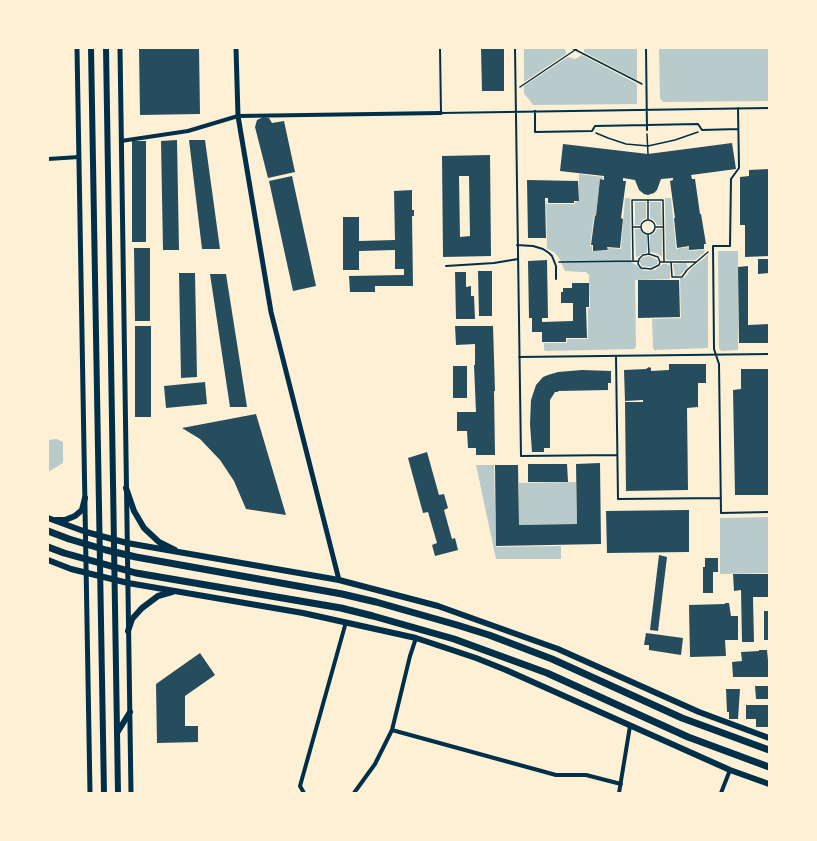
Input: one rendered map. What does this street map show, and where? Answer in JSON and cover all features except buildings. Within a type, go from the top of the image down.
[{"type":"highway","points":[[48,531],[106,550],[136,557],[376,602],[489,635],[552,659],[682,718],[749,744],[769,750]]},
{"type":"highway","points":[[48,547],[136,573],[334,607],[373,616],[486,650],[547,673],[688,737],[769,767]]},
{"type":"highway","points":[[749,744],[769,744]]},
{"type":"main road","points":[[91,48],[104,793]]},
{"type":"main road","points":[[106,48],[118,793]]},
{"type":"main road","points":[[126,488],[134,511],[144,528],[159,542],[182,553]]},
{"type":"main road","points":[[50,519],[65,520],[74,516],[82,510],[85,498]]},
{"type":"main road","points":[[50,519],[86,532],[127,543],[339,580],[438,606],[512,631],[597,665],[699,712],[769,738]]},
{"type":"main road","points":[[48,560],[86,573],[128,583],[303,613],[416,638],[476,658],[506,670],[730,770],[769,784]]},
{"type":"main road","points":[[128,631],[132,619],[142,608],[158,596],[176,592]]},
{"type":"main road","points":[[117,733],[130,712]]},
{"type":"street","points":[[77,48],[90,793]]},
{"type":"street","points":[[120,48],[131,793]]},
{"type":"street","points":[[236,48],[238,116],[271,312],[339,580]]},
{"type":"street","points":[[121,141],[188,131],[238,116],[441,113]]},
{"type":"street","points":[[48,159],[79,157]]},
{"type":"street","points":[[304,793],[300,786],[346,622]]},
{"type":"street","points":[[354,793],[375,764],[392,730],[410,656],[416,638]]},
{"type":"street","points":[[619,793],[630,726]]},
{"type":"street","points":[[392,730],[556,775],[586,775],[621,784]]},
{"type":"street","points":[[721,793],[730,770]]},
{"type":"lane","points":[[440,48],[441,113],[769,108]]},
{"type":"lane","points":[[515,48],[521,456],[617,455]]},
{"type":"lane","points":[[646,48],[647,130]]},
{"type":"lane","points":[[738,108],[739,168],[731,179],[730,246],[713,246],[714,349],[719,364],[721,513],[769,512]]},
{"type":"lane","points":[[535,111],[535,132],[592,131],[595,126],[698,124],[702,130],[738,129]]},
{"type":"lane","points":[[518,245],[533,246],[549,252],[555,262],[556,279]]},
{"type":"lane","points":[[446,266],[494,263],[518,259]]},
{"type":"lane","points":[[519,357],[769,354]]},
{"type":"lane","points":[[616,356],[618,500],[721,498]]},
{"type":"path","points":[[572,48],[647,87]]},
{"type":"path","points":[[515,90],[578,48]]},
{"type":"path","points":[[592,131],[616,141],[648,146],[676,140],[702,130]]},
{"type":"path","points":[[647,141],[648,154]]},
{"type":"path","points":[[633,260],[632,200],[663,200],[664,262]]},
{"type":"path","points":[[648,200],[648,220]]},
{"type":"path","points":[[648,220],[653,221],[655,227],[653,232],[648,234]]},
{"type":"path","points":[[642,227],[644,222],[648,220]]},
{"type":"path","points":[[633,227],[642,227]]},
{"type":"path","points":[[642,227],[644,232],[648,234]]},
{"type":"path","points":[[655,227],[664,227]]},
{"type":"path","points":[[648,234],[649,254]]},
{"type":"path","points":[[671,262],[672,277],[682,277],[713,246]]},
{"type":"path","points":[[638,261],[641,256],[649,254],[656,256],[660,262]]},
{"type":"path","points":[[638,261],[640,267],[649,269],[658,266],[660,262]]},
{"type":"path","points":[[555,262],[638,261]]},
{"type":"path","points":[[660,262],[696,262]]},
{"type":"shaded area","points":[[524,48],[565,48],[566,54],[524,82]]},
{"type":"shaded area","points":[[584,48],[637,48],[637,80],[584,52]]},
{"type":"shaded area","points":[[659,48],[769,48],[769,101],[663,102],[660,98]]},
{"type":"shaded area","points":[[582,55],[637,84],[637,104],[533,105],[524,93],[524,86],[568,57],[575,59]]},
{"type":"shaded area","points":[[579,174],[603,177],[603,179],[600,179],[596,215],[594,215],[590,246],[592,246],[592,251],[608,251],[608,248],[621,249],[625,198],[630,198],[631,262],[646,271],[655,270],[663,264],[670,266],[670,279],[635,280],[636,347],[634,349],[545,351],[544,349],[544,343],[567,343],[567,339],[588,339],[588,308],[590,308],[589,275],[586,272],[565,271],[559,258],[554,252],[547,249],[546,199],[547,204],[575,204],[575,202],[579,201]]},
{"type":"shaded area","points":[[665,198],[671,198],[676,249],[689,247],[689,251],[705,250],[704,253],[695,260],[666,259]]},
{"type":"shaded area","points":[[635,202],[646,202],[646,218],[642,220],[640,225],[635,225]]},
{"type":"shaded area","points":[[650,202],[661,202],[662,225],[657,225],[654,220],[650,218]]},
{"type":"shaded area","points":[[635,229],[640,229],[643,234],[647,235],[647,252],[636,257]]},
{"type":"shaded area","points":[[657,229],[662,229],[662,257],[656,253],[650,252],[650,235],[654,234]]},
{"type":"shaded area","points":[[718,251],[738,251],[738,350],[721,351],[719,348]]},
{"type":"shaded area","points":[[708,255],[708,348],[654,350],[652,319],[681,318],[680,278],[684,278],[692,268]]},
{"type":"shaded area","points":[[649,256],[658,261],[657,264],[651,267],[642,266],[640,260]]},
{"type":"shaded area","points":[[686,263],[688,267],[680,275],[675,276],[673,264]]},
{"type":"shaded area","points":[[57,439],[63,442],[63,463],[48,472],[48,440]]},
{"type":"shaded area","points":[[476,465],[494,465],[496,547],[561,546],[561,559],[496,559]]},
{"type":"shaded area","points":[[576,482],[577,524],[519,525],[519,483]]},
{"type":"shaded area","points":[[769,517],[769,573],[720,574],[720,518]]}]
